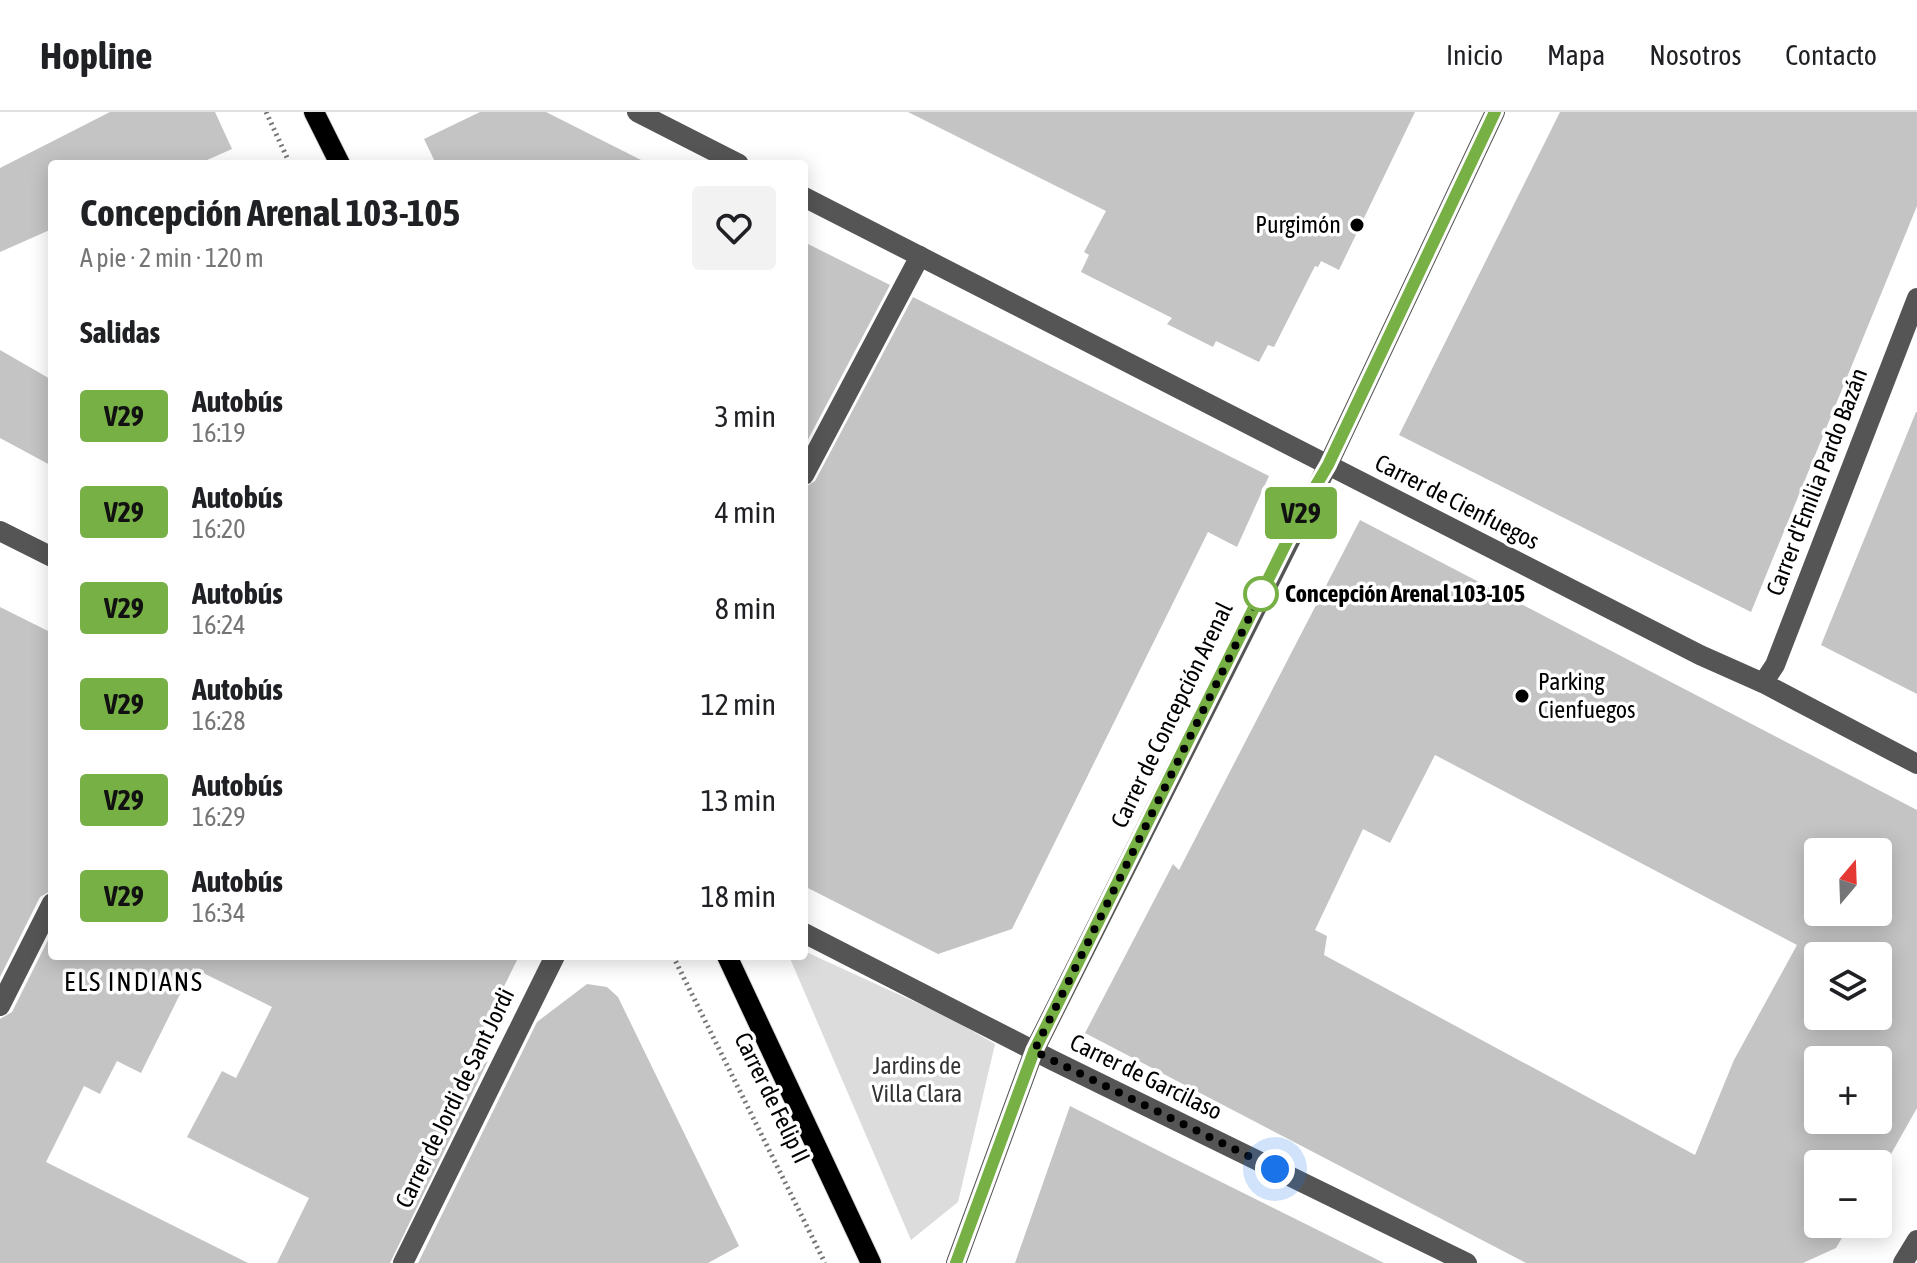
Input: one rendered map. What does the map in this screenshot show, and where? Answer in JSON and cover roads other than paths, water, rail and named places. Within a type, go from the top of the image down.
[{"type":"main road","points":[[314,112],[338,160]]},
{"type":"main road","name":"Carrer de Felip II","points":[[729,960],[871,1263]]},
{"type":"street","points":[[637,112],[731,160]]},
{"type":"street","name":"Carrer de Concepción Arenal","points":[[956,1263],[1034,1051],[1308,499],[1328,465],[1495,112]]},
{"type":"street","name":"Carrer de Cienfuegos","points":[[808,199],[1917,764]]},
{"type":"street","points":[[808,467],[920,256]]},
{"type":"street","name":"Carrer d'Emilia Pardo Bazán","points":[[1763,683],[1775,665],[1917,298]]},
{"type":"street","points":[[0,531],[48,555]]},
{"type":"street","points":[[0,1006],[48,911]]},
{"type":"street","name":"Carrer de Garcilaso","points":[[808,935],[1034,1051],[1467,1263]]},
{"type":"street","name":"Carrer de Jordi de Sant Jordi","points":[[403,1263],[553,960]]},
{"type":"street","points":[[1903,1263],[1917,1240]]},
{"type":"place","name":"Purgimón","points":[[1357,225]]},
{"type":"place","name":"Concepción Arenal 103-105","points":[[1261,594]]},
{"type":"place","name":"Parking Cienfuegos","points":[[1522,696]]},
{"type":"district","name":"ELS INDIANS","points":[[134,982]]},
{"type":"park label","name":"Jardins de Villa Clara","points":[[917,1080]]}]
